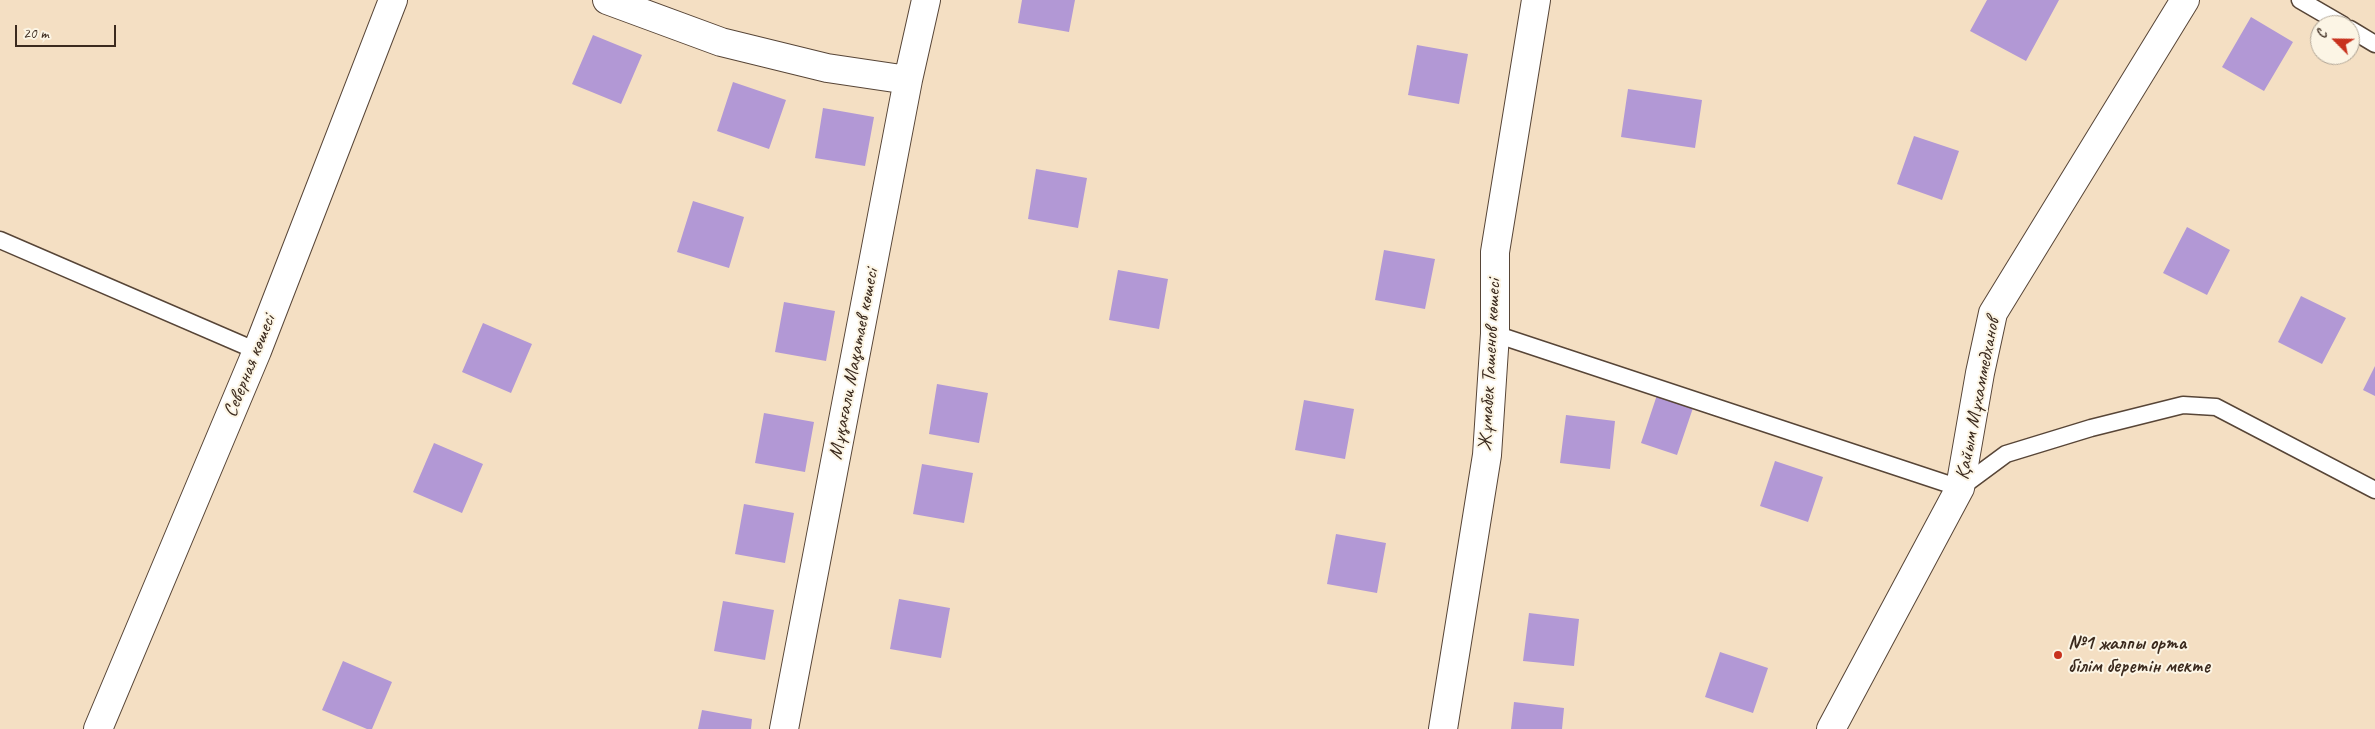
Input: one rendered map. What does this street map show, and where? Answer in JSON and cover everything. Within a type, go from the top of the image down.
[{"type":"street","name":"Северная көшесі","points":[[98,729],[257,351],[393,0]]},
{"type":"street","points":[[607,0],[721,42],[827,68],[908,80]]},
{"type":"street","name":"Мұқағали Мақатаев көшесі","points":[[784,729],[908,80],[926,0]]},
{"type":"street","name":"Жұмабек Ташенов көшесі","points":[[1443,729],[1487,455],[1495,334],[1495,252],[1536,0]]},
{"type":"street","name":"Қайым Мұхаммедханов","points":[[1831,729],[1960,488],[1980,373],[1993,312],[2185,0]]},
{"type":"lane","points":[[2300,0],[2325,15]]},
{"type":"lane","points":[[2360,35],[2375,44]]},
{"type":"lane","points":[[0,240],[257,351]]},
{"type":"lane","points":[[1495,334],[1960,488],[2006,454],[2091,428],[2183,405],[2216,407],[2375,490]]},
{"type":"building","points":[[1022,0],[1075,0],[1069,32],[1018,23]]},
{"type":"building","points":[[1987,0],[2059,0],[2026,61],[1970,31]]},
{"type":"building","points":[[2251,17],[2293,42],[2264,91],[2222,67]]},
{"type":"building","points":[[593,35],[642,55],[621,104],[572,84]]},
{"type":"building","points":[[1417,45],[1468,54],[1459,104],[1408,95]]},
{"type":"building","points":[[733,82],[786,100],[769,149],[717,131]]},
{"type":"building","points":[[1628,89],[1702,100],[1695,148],[1621,137]]},
{"type":"building","points":[[823,108],[874,117],[865,166],[815,158]]},
{"type":"building","points":[[1914,136],[1959,151],[1942,200],[1897,184]]},
{"type":"building","points":[[1036,169],[1087,178],[1078,228],[1028,219]]},
{"type":"building","points":[[693,201],[744,217],[729,268],[677,252]]},
{"type":"building","points":[[2187,227],[2230,250],[2207,295],[2163,273]]},
{"type":"building","points":[[1384,250],[1435,259],[1425,309],[1375,300]]},
{"type":"building","points":[[1118,270],[1168,279],[1159,329],[1109,320]]},
{"type":"building","points":[[2301,296],[2346,318],[2322,364],[2278,342]]},
{"type":"building","points":[[784,302],[835,311],[826,361],[775,352]]},
{"type":"building","points":[[483,323],[532,344],[511,393],[462,372]]},
{"type":"building","points":[[2375,366],[2375,396],[2363,390]]},
{"type":"building","points":[[937,384],[988,393],[979,443],[929,434]]},
{"type":"building","points":[[1658,392],[1694,405],[1677,455],[1641,443]]},
{"type":"building","points":[[1304,400],[1354,409],[1345,459],[1295,450]]},
{"type":"building","points":[[764,413],[814,422],[805,472],[755,463]]},
{"type":"building","points":[[1566,415],[1615,421],[1610,469],[1560,463]]},
{"type":"building","points":[[434,443],[483,464],[462,513],[413,492]]},
{"type":"building","points":[[1775,461],[1823,477],[1808,522],[1760,506]]},
{"type":"building","points":[[922,464],[973,473],[964,523],[913,514]]},
{"type":"building","points":[[744,504],[794,513],[785,563],[735,554]]},
{"type":"building","points":[[1336,534],[1386,543],[1377,593],[1327,584]]},
{"type":"building","points":[[899,599],[950,608],[941,658],[890,649]]},
{"type":"building","points":[[723,601],[774,610],[765,660],[714,651]]},
{"type":"building","points":[[1529,613],[1579,619],[1574,666],[1523,661]]},
{"type":"building","points":[[1720,652],[1768,668],[1753,713],[1705,697]]},
{"type":"building","points":[[343,661],[392,682],[372,729],[367,729],[322,710]]},
{"type":"building","points":[[1514,702],[1564,708],[1562,729],[1511,729]]},
{"type":"building","points":[[702,710],[752,719],[751,729],[698,729]]},
{"type":"place","name":"№1 жалпы орта білім беретін мекте","points":[[2058,655]]}]
